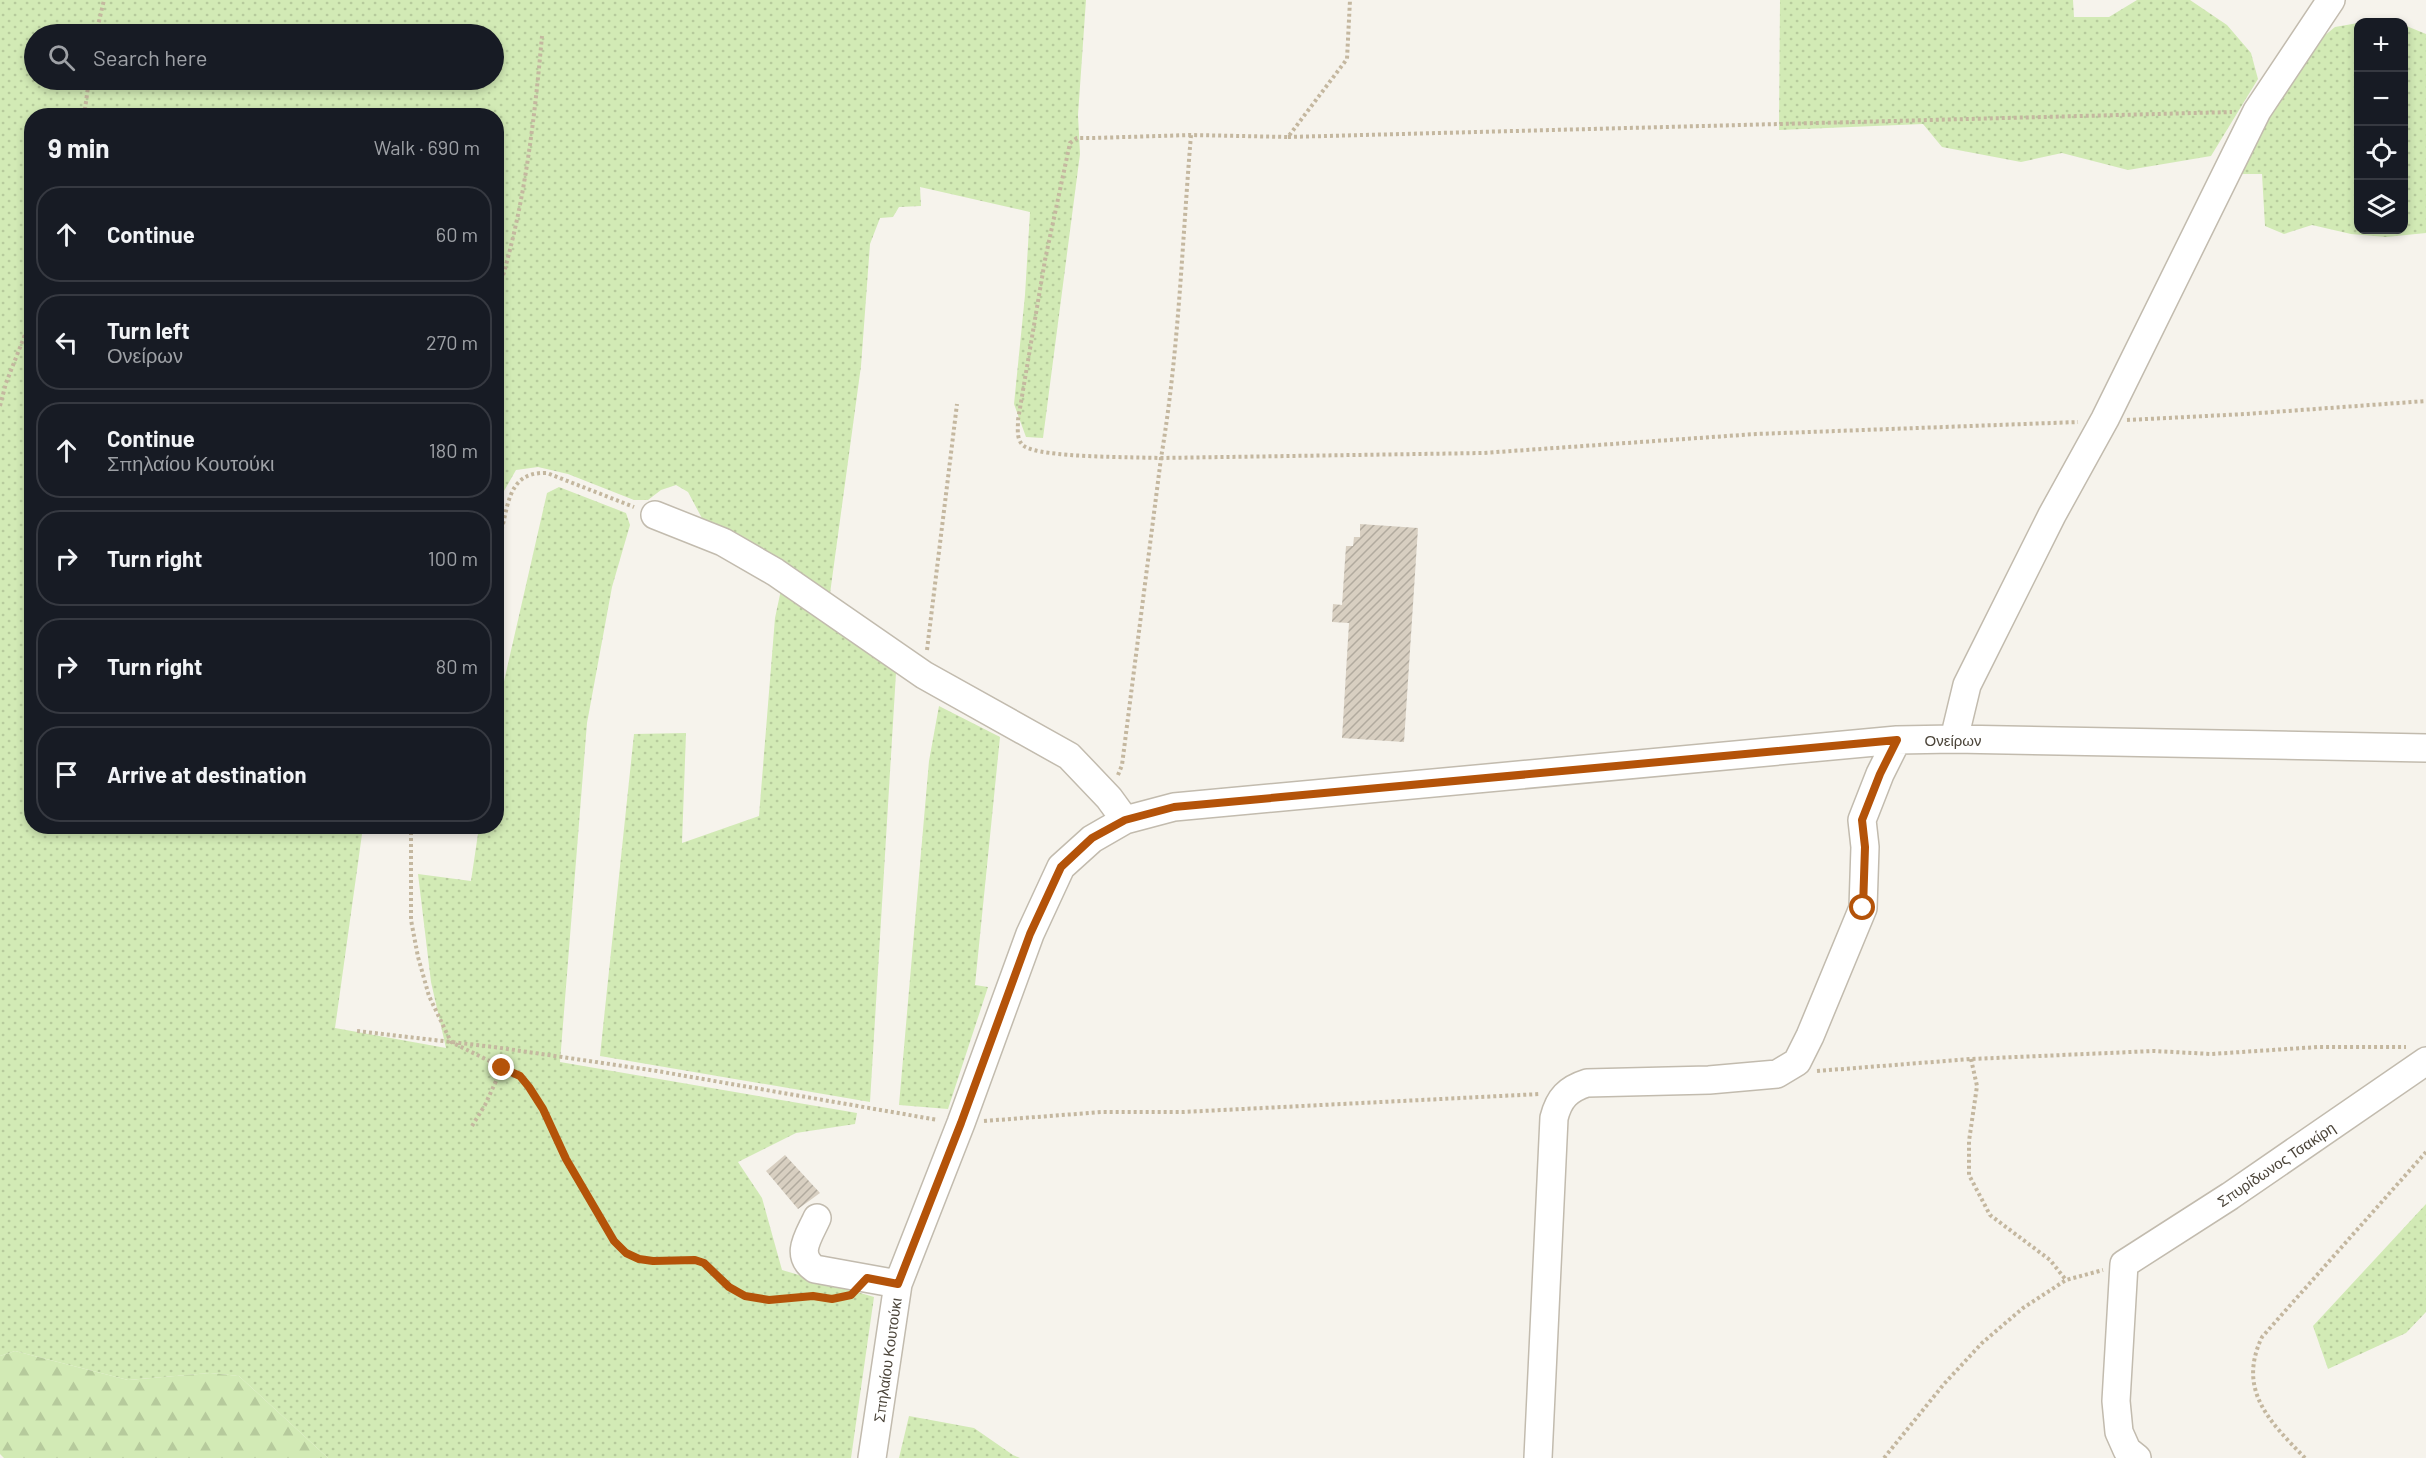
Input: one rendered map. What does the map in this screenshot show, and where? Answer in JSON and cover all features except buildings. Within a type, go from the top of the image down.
[{"type":"street","points":[[1954,739],[1967,685],[2052,514],[2105,419],[2257,111],[2331,0]]},
{"type":"street","points":[[655,515],[723,542],[775,572],[924,675],[1069,756],[1109,798],[1125,820]]},
{"type":"street","name":"Ονείρων","points":[[1125,820],[1174,807],[1897,740],[1954,739],[2426,748]]},
{"type":"street","points":[[1538,1458],[1554,1118],[1558,1104],[1565,1094],[1587,1083],[1709,1080],[1777,1074],[1797,1062],[1863,908],[1865,847],[1862,820],[1880,774],[1897,740]]},
{"type":"street","name":"Σπηλαίου Κουτούκι","points":[[872,1458],[898,1284],[961,1123],[1030,934],[1061,867],[1092,838],[1125,820]]},
{"type":"street","name":"Σπυρίδωνος Τσακίρη","points":[[2124,1264],[2230,1196],[2420,1054]]},
{"type":"street","points":[[817,1218],[803,1249],[804,1258],[809,1265],[815,1269],[898,1284]]},
{"type":"street","points":[[2124,1264],[2116,1401],[2119,1432],[2127,1450],[2137,1458]]},
{"type":"path","points":[[98,24],[104,0]]},
{"type":"path","points":[[1288,137],[1347,59],[1350,0]]},
{"type":"path","points":[[504,276],[527,167],[542,36]]},
{"type":"path","points":[[85,108],[88,90]]},
{"type":"path","points":[[2257,111],[1288,137],[1191,135],[1077,138],[1070,143],[1045,260],[1018,420],[1018,438],[1024,447],[1047,453],[1161,458],[1235,455],[1483,453],[1756,434],[2056,424],[2105,419],[2165,419],[2426,401]]},
{"type":"path","points":[[1109,798],[1122,765],[1178,334],[1191,135]]},
{"type":"path","points":[[0,406],[6,383],[24,337]]},
{"type":"path","points":[[924,675],[957,404]]},
{"type":"path","points":[[504,525],[514,487],[522,478],[533,473],[547,473],[655,515]]},
{"type":"path","points":[[411,834],[411,920],[418,957],[429,996],[451,1042],[520,1076],[543,1109],[566,1159],[614,1241],[626,1253],[639,1259],[653,1261],[695,1260],[704,1263],[729,1287],[745,1296],[769,1300],[813,1296],[832,1299],[851,1295],[867,1278]]},
{"type":"path","points":[[1812,1071],[1971,1059],[2154,1051],[2211,1053],[2318,1047],[2420,1054]]},
{"type":"path","points":[[1971,1059],[1977,1086],[1969,1141],[1969,1175],[1990,1215],[2050,1260],[2066,1280]]},
{"type":"path","points":[[472,1126],[485,1105],[502,1068]]},
{"type":"path","points":[[2305,1458],[2263,1408],[2253,1386],[2251,1370],[2253,1355],[2262,1336],[2426,1152]]},
{"type":"path","points":[[1884,1458],[1944,1384],[1982,1343],[2023,1308],[2066,1280],[2124,1264]]},
{"type":"green space","points":[[0,0],[1086,0],[1078,115],[1080,154],[1043,438],[1026,437],[1014,404],[1025,295],[1030,212],[920,187],[921,206],[899,207],[893,217],[880,218],[870,244],[861,366],[829,601],[704,522],[688,492],[676,485],[661,490],[648,500],[634,500],[568,474],[538,467],[516,470],[504,491],[504,108],[24,108],[24,834],[362,834],[335,1028],[446,1048],[431,982],[418,874],[471,881],[478,834],[504,834],[504,681],[547,493],[559,487],[626,513],[630,525],[612,587],[587,723],[560,1062],[857,1113],[855,1124],[796,1133],[738,1162],[762,1198],[782,1270],[874,1297],[851,1458],[328,1458],[239,1376],[210,1373],[128,1380],[15,1351],[0,1356]]},
{"type":"green space","points":[[1780,0],[2073,0],[2074,17],[2109,17],[2137,0],[2190,0],[2227,25],[2251,53],[2258,79],[2211,156],[2128,170],[2062,153],[2021,162],[1942,147],[1923,124],[1779,130]]},
{"type":"green space","points":[[2354,24],[2354,234],[2408,234],[2408,27],[2426,34],[2426,233],[2386,237],[2351,234],[2312,225],[2284,234],[2265,226],[2262,174],[2237,174],[2302,54],[2335,27]]},
{"type":"green space","points":[[782,585],[896,673],[870,1102],[600,1056],[634,734],[686,733],[682,843],[759,816],[775,618]]},
{"type":"green space","points":[[939,706],[1000,737],[975,985],[988,987],[948,1109],[899,1105],[929,761]]},
{"type":"green space","points":[[2426,1204],[2426,1312],[2406,1333],[2328,1369],[2313,1326]]},
{"type":"green space","points":[[15,1351],[128,1380],[210,1373],[239,1376],[328,1458],[4,1458],[0,1454],[0,1356]]},
{"type":"green space","points":[[909,1416],[974,1428],[1020,1458],[899,1458]]},
{"type":"route","points":[[502,1068],[520,1076],[529,1087],[543,1109],[566,1159],[614,1241],[626,1253],[639,1259],[653,1261],[695,1260],[704,1263],[729,1287],[745,1296],[769,1300],[813,1296],[832,1299],[851,1295],[867,1278],[898,1284],[961,1123],[1030,934],[1061,867],[1092,838],[1125,820],[1174,807],[1897,740],[1880,774],[1862,820],[1865,847],[1863,908]]}]
